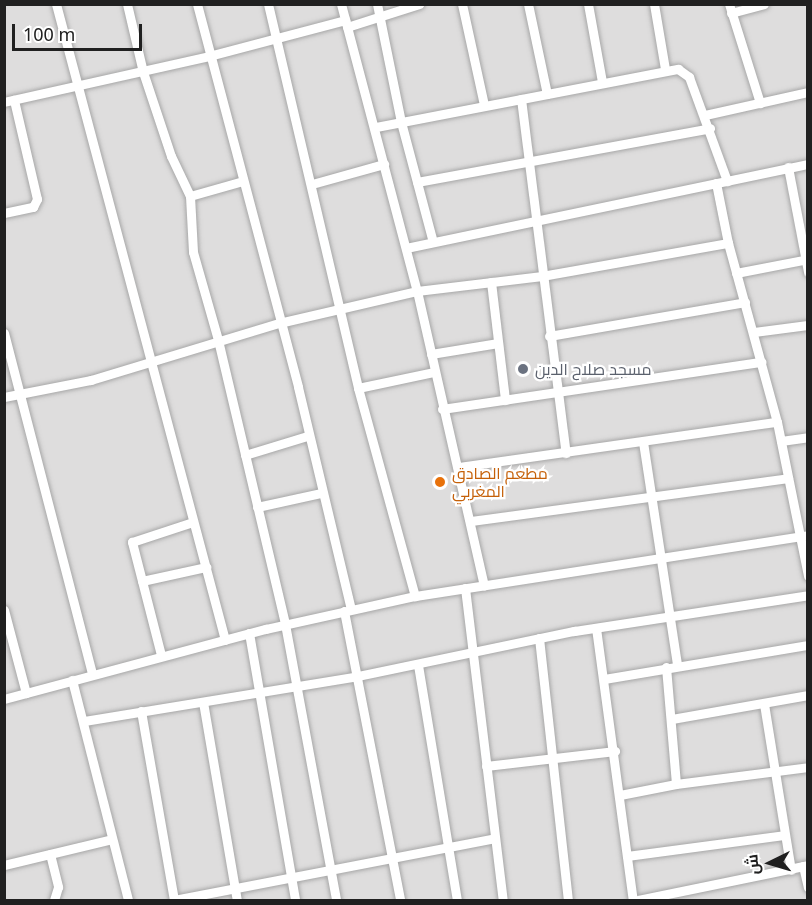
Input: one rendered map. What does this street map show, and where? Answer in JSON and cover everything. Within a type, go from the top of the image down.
[{"type":"street","points":[[56,4],[80,86],[149,363],[225,640]]},
{"type":"street","points":[[128,4],[143,72],[171,156],[189,196],[192,252],[218,340],[285,624],[336,900]]},
{"type":"street","points":[[197,4],[321,493],[347,610],[400,900]]},
{"type":"street","points":[[268,4],[358,388],[415,596]]},
{"type":"street","points":[[340,4],[376,127],[417,291],[442,409],[459,468],[484,585]]},
{"type":"street","points":[[377,4],[401,122],[433,242]]},
{"type":"street","points":[[4,213],[33,207],[37,199],[9,101],[380,16],[419,4]]},
{"type":"street","points":[[462,4],[484,105]]},
{"type":"street","points":[[528,4],[547,94]]},
{"type":"street","points":[[588,4],[602,82]]},
{"type":"street","points":[[654,4],[665,69]]},
{"type":"street","points":[[760,103],[730,9],[764,4]]},
{"type":"street","points":[[376,127],[665,69],[685,71],[710,128],[727,181]]},
{"type":"street","points":[[705,115],[807,92]]},
{"type":"street","points":[[521,99],[556,392],[566,453]]},
{"type":"street","points":[[417,182],[710,128]]},
{"type":"street","points":[[312,184],[384,164]]},
{"type":"street","points":[[406,248],[807,164]]},
{"type":"street","points":[[788,167],[807,272]]},
{"type":"street","points":[[189,196],[243,181]]},
{"type":"street","points":[[716,183],[728,243],[762,362],[788,478],[804,536],[807,576]]},
{"type":"street","points":[[4,397],[91,380],[279,323],[339,311],[417,291],[542,276],[728,243]]},
{"type":"street","points":[[736,273],[806,260]]},
{"type":"street","points":[[491,282],[505,400]]},
{"type":"street","points":[[549,336],[744,302]]},
{"type":"street","points":[[754,332],[807,325]]},
{"type":"street","points":[[4,333],[92,674]]},
{"type":"street","points":[[431,354],[498,343]]},
{"type":"street","points":[[442,409],[762,362]]},
{"type":"street","points":[[358,388],[434,372]]},
{"type":"street","points":[[459,468],[777,422]]},
{"type":"street","points":[[246,455],[307,436]]},
{"type":"street","points":[[781,441],[807,437]]},
{"type":"street","points":[[644,442],[669,616],[676,783]]},
{"type":"street","points":[[471,521],[788,478]]},
{"type":"street","points":[[258,507],[321,493]]},
{"type":"street","points":[[160,655],[132,542],[193,522]]},
{"type":"street","points":[[4,699],[160,655],[285,624],[415,596],[804,536]]},
{"type":"street","points":[[142,581],[206,567]]},
{"type":"street","points":[[465,588],[503,900]]},
{"type":"street","points":[[84,721],[358,676],[596,628],[807,595]]},
{"type":"street","points":[[4,610],[26,693]]},
{"type":"street","points":[[596,628],[615,751],[633,900]]},
{"type":"street","points":[[249,633],[295,900]]},
{"type":"street","points":[[539,638],[568,900]]},
{"type":"street","points":[[604,679],[807,645]]},
{"type":"street","points":[[418,664],[457,900]]},
{"type":"street","points":[[72,680],[128,900]]},
{"type":"street","points":[[672,719],[807,695]]},
{"type":"street","points":[[203,702],[237,900]]},
{"type":"street","points":[[764,704],[791,870]]},
{"type":"street","points":[[141,711],[174,900],[495,838]]},
{"type":"street","points":[[486,766],[615,751]]},
{"type":"street","points":[[620,795],[676,783],[775,773],[807,767]]},
{"type":"street","points":[[627,856],[784,835]]},
{"type":"street","points":[[5,865],[112,839]]},
{"type":"street","points":[[50,854],[58,886],[54,900]]},
{"type":"street","points":[[638,900],[805,866],[807,887]]},
{"type":"shaded area","points":[[5,5],[807,5],[807,900],[5,900]]},
{"type":"place","name":"مسجد صلاح الدين","points":[[523,369]]},
{"type":"place","name":"مطعم الصادق المغربي","points":[[440,482]]}]
